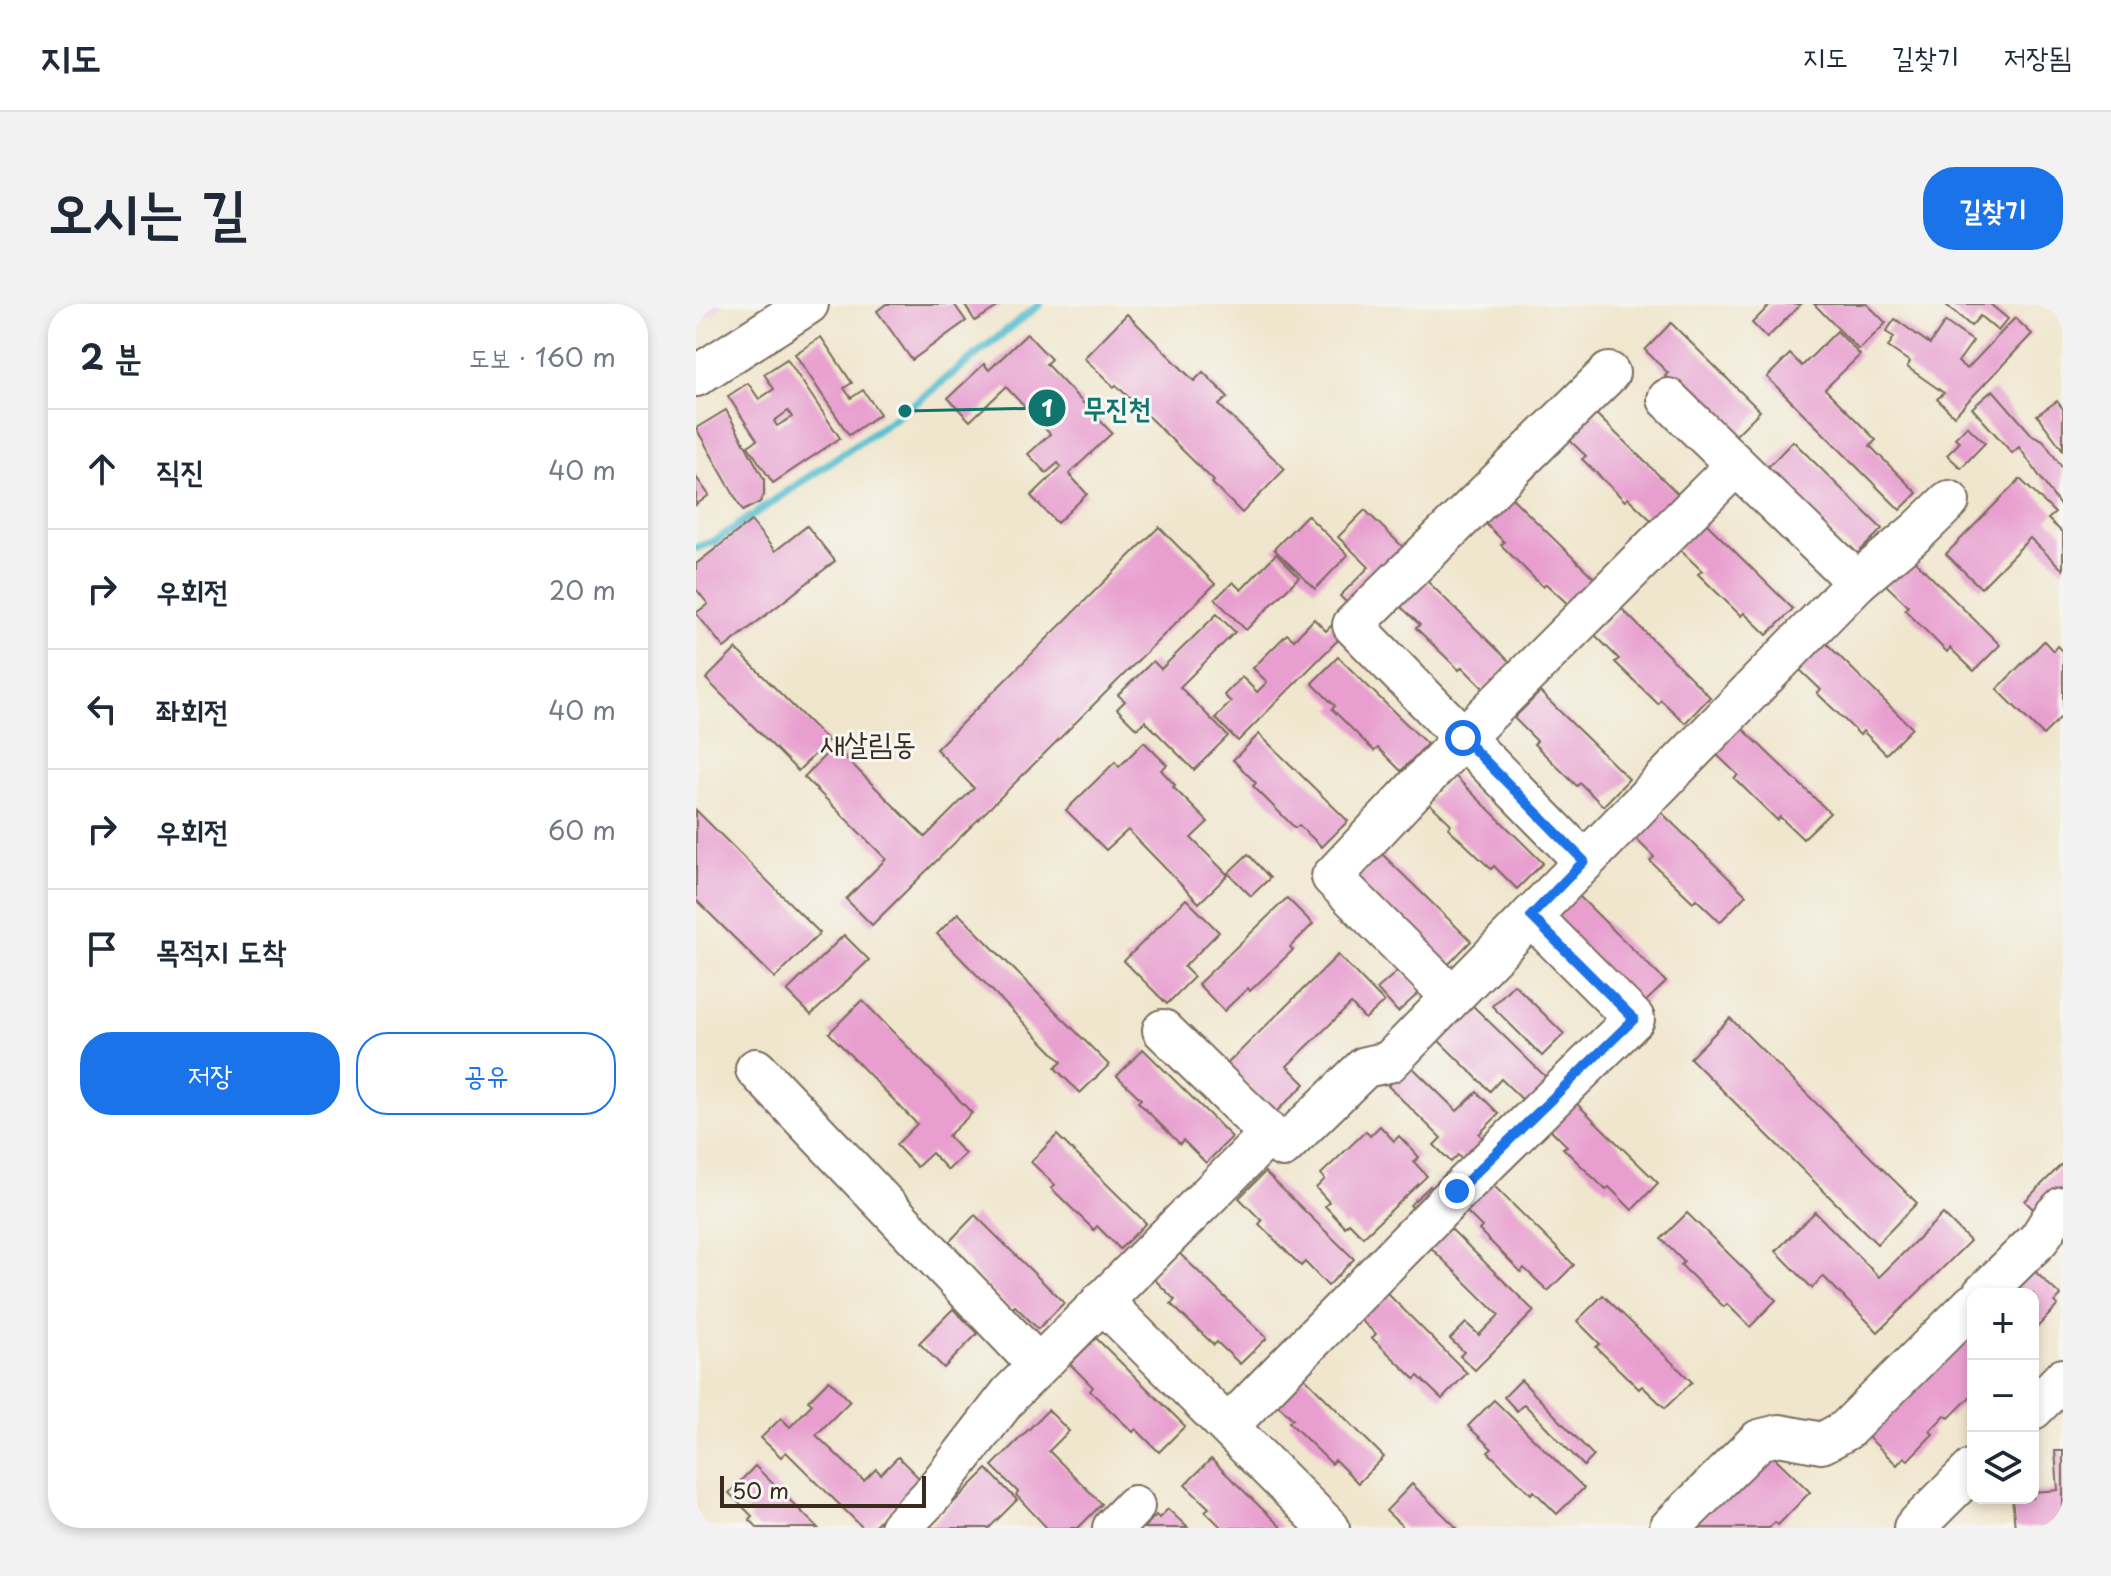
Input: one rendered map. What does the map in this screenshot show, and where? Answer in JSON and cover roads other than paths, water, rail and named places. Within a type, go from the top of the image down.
[{"type":"street","points":[[696,376],[808,304]]},
{"type":"street","points":[[1584,861],[1353,625],[1609,373]]},
{"type":"street","points":[[1668,399],[1857,582]]},
{"type":"street","points":[[1452,997],[1332,877],[1463,738],[1736,465]]},
{"type":"street","points":[[1163,1030],[1283,1147],[1365,1067],[1389,1062],[1857,582],[1949,501]]},
{"type":"street","points":[[1228,1426],[1448,1201],[1634,1019],[1531,916]]},
{"type":"street","points":[[756,1069],[1038,1365]]},
{"type":"street","points":[[900,1528],[931,1496],[1010,1394],[1269,1135]]},
{"type":"street","points":[[1992,1288],[2051,1246],[2053,1217],[2063,1207]]},
{"type":"street","points":[[1102,1301],[1329,1528]]},
{"type":"street","points":[[1670,1528],[1759,1440],[1779,1435],[1822,1443],[1846,1430],[1967,1310]]},
{"type":"street","points":[[2039,1403],[2063,1379]]},
{"type":"street","points":[[1914,1528],[1967,1475]]},
{"type":"waterway","points":[[696,548],[717,540],[905,411],[1040,304]]},
{"type":"place","name":"무진천","points":[[905,411]]},
{"type":"district","name":"새살림동","points":[[868,741]]}]
